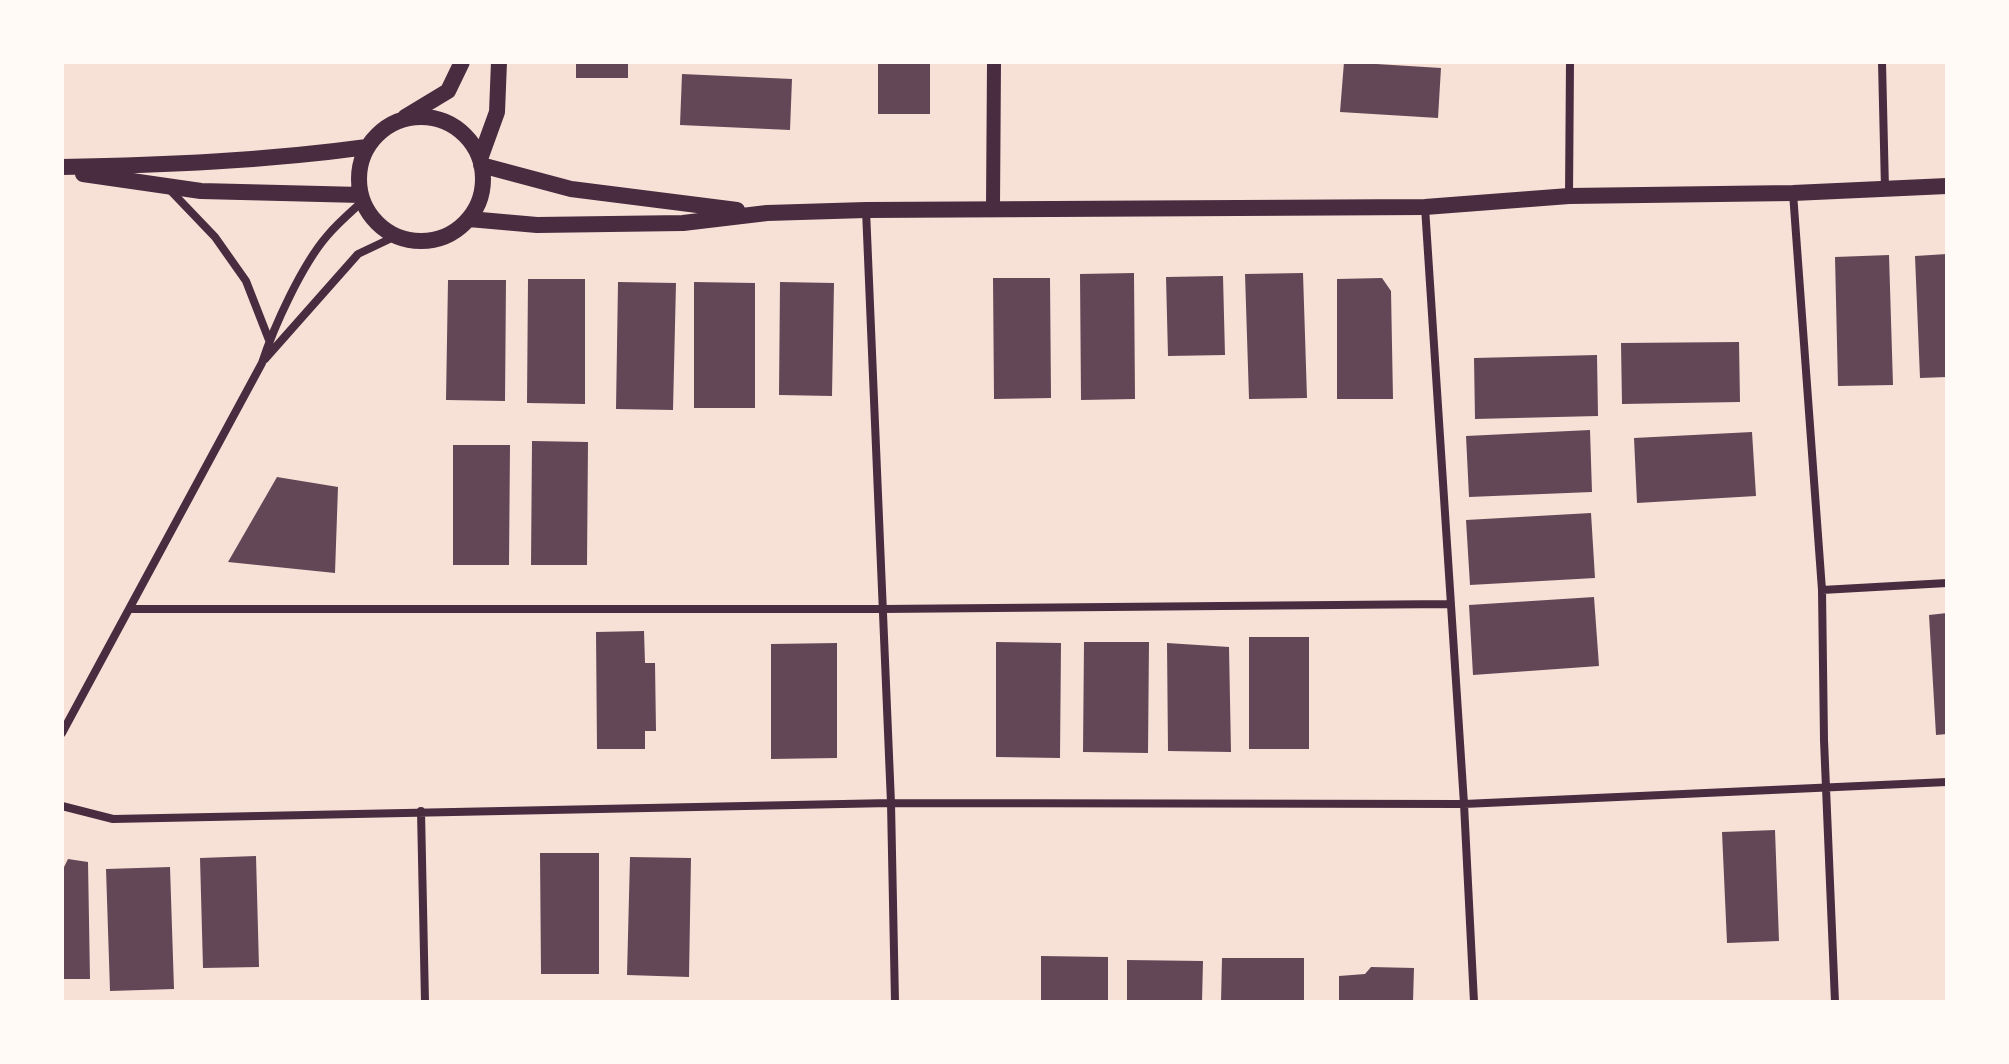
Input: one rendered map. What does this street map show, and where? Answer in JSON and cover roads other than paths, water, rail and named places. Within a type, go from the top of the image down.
[{"type":"main road","points":[[398,121],[418,116],[438,118],[456,127],[471,141],[481,162],[484,180],[480,201],[469,219],[453,232],[435,239],[415,241],[396,236],[370,215],[359,183],[360,165],[367,147],[380,131],[448,91],[462,62]]},
{"type":"main road","points":[[481,162],[497,112],[499,62]]},
{"type":"main road","points":[[62,168],[270,159],[367,147]]},
{"type":"main road","points":[[481,162],[571,189],[767,213]]},
{"type":"main road","points":[[62,168],[201,191],[362,198]]},
{"type":"main road","points":[[469,219],[537,225],[683,223],[767,213],[993,207],[1425,207],[1569,196],[1793,193],[1947,186]]},
{"type":"street","points":[[993,207],[994,62]]},
{"type":"street","points":[[1569,196],[1570,62]]},
{"type":"street","points":[[1882,62],[1885,189]]},
{"type":"street","points":[[167,186],[215,237],[246,281],[269,340]]},
{"type":"street","points":[[1793,193],[1822,590],[1835,1002]]},
{"type":"street","points":[[62,733],[262,363],[269,340],[293,290],[326,237],[362,198]]},
{"type":"street","points":[[1425,207],[1474,1002]]},
{"type":"street","points":[[866,210],[891,803],[895,1002]]},
{"type":"street","points":[[262,363],[358,254],[396,236]]},
{"type":"street","points":[[1822,590],[1947,583]]},
{"type":"street","points":[[131,609],[882,609],[1449,604]]},
{"type":"street","points":[[62,806],[113,819],[891,803],[1464,804],[1947,782]]},
{"type":"street","points":[[421,811],[425,1002]]}]
